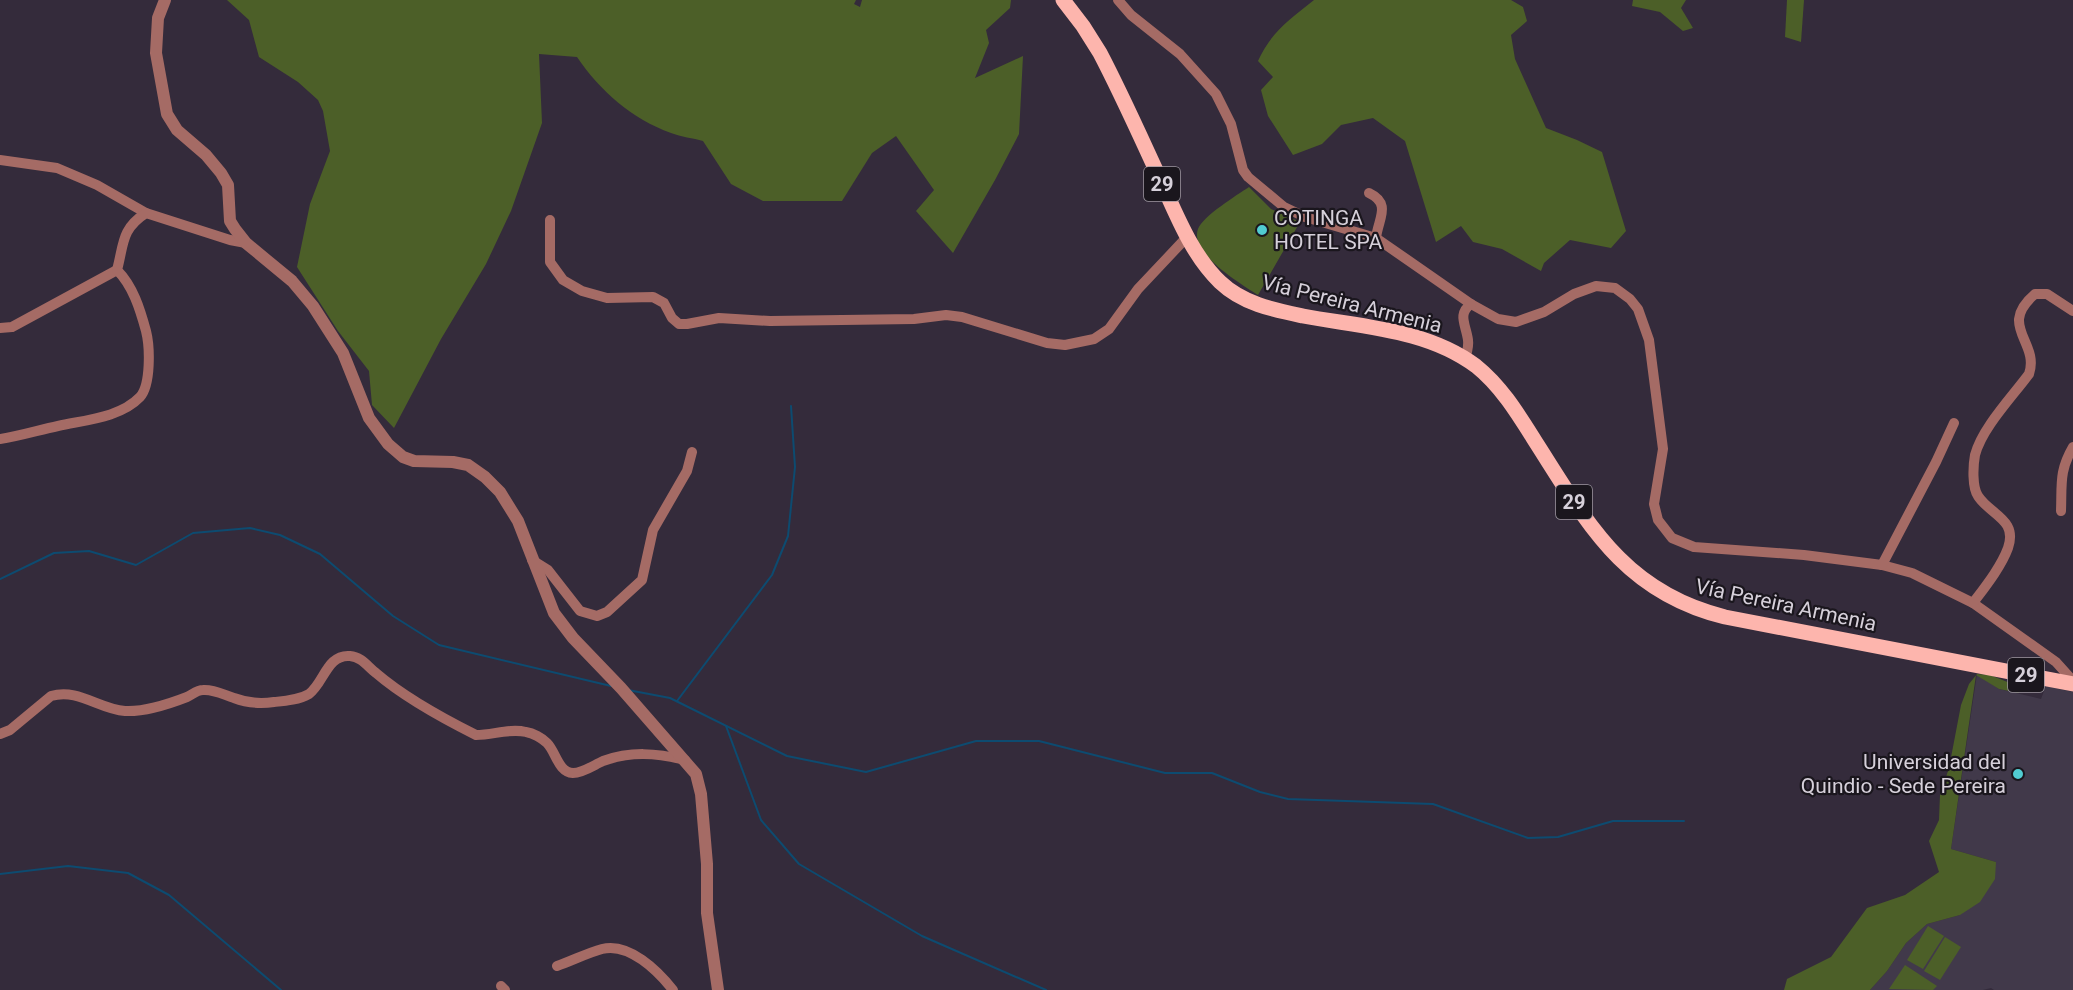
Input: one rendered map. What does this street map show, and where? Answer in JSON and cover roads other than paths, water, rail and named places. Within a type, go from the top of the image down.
[{"type":"main road","name":"Vía Pereira Armenia","points":[[1063,0],[1083,26],[1105,62],[1187,237],[1219,281],[1238,296],[1248,300],[1287,312],[1409,335],[1434,343],[1465,359],[1487,376],[1506,397],[1571,498],[1603,542],[1627,567],[1662,594],[1693,609],[1725,617],[2073,682]]},
{"type":"street","points":[[165,0],[158,18],[156,53],[167,114],[177,130],[206,155],[221,173],[228,185],[230,221],[246,243],[292,281],[313,306],[342,353],[369,418],[388,444],[403,457],[414,461],[453,462],[468,465],[500,492],[518,521],[554,614],[696,774],[701,794],[707,864],[708,913],[718,990]]},
{"type":"street","points":[[1118,0],[1131,15],[1180,54],[1216,94],[1231,124],[1243,170],[1248,177],[1284,207],[1305,217],[1376,238],[1471,304],[1498,319],[1516,322],[1544,312],[1574,294],[1596,286],[1615,288],[1630,299],[1638,309],[1649,339],[1663,449],[1654,504],[1658,520],[1672,538],[1694,547],[1745,549],[1882,565],[1912,573],[1973,603],[2056,662],[2073,682]]},
{"type":"street","points":[[0,160],[57,168],[97,185],[146,213],[246,243]]},
{"type":"street","points":[[1369,192],[1377,197],[1382,208],[1376,238]]},
{"type":"street","points":[[0,328],[12,327],[117,270],[127,230],[134,221],[146,213]]},
{"type":"street","points":[[550,220],[550,262],[563,280],[582,291],[607,298],[653,297],[664,303],[678,324],[719,318],[770,321],[914,319],[946,315],[962,317],[1047,344],[1065,345],[1094,339],[1109,329],[1138,289],[1187,237]]},
{"type":"street","points":[[0,439],[101,417],[127,407],[140,397],[147,384],[149,340],[138,305],[125,278],[117,270]]},
{"type":"street","points":[[1973,603],[2008,548],[2008,527],[2005,520],[1986,506],[1976,494],[1975,457],[1981,439],[2032,366],[2020,332],[2019,318],[2022,308],[2035,294],[2047,294],[2073,311]]},
{"type":"street","points":[[1465,359],[1468,345],[1462,317],[1463,312],[1471,304]]},
{"type":"street","points":[[1882,565],[1954,423]]},
{"type":"street","points":[[2061,511],[2061,475],[2064,462],[2073,447]]},
{"type":"street","points":[[532,560],[548,570],[580,611],[597,616],[607,612],[642,580],[653,530],[687,471],[692,452]]},
{"type":"street","points":[[0,734],[10,730],[51,696],[59,694],[71,693],[110,708],[125,711],[166,704],[202,690],[213,690],[235,699],[258,704],[297,699],[308,695],[316,687],[334,660],[350,656],[366,663],[392,686],[476,735],[489,735],[502,731],[526,731],[537,736],[547,743],[567,772],[576,773],[619,757],[655,753],[685,760]]},
{"type":"street","points":[[557,966],[604,948],[630,951],[664,978],[673,990]]},
{"type":"waterway","points":[[677,701],[772,575],[788,536],[795,467],[791,406]]},
{"type":"waterway","points":[[0,579],[54,553],[89,551],[136,565],[193,533],[250,528],[280,535],[320,554],[393,616],[439,645],[611,686]]},
{"type":"waterway","points":[[628,690],[670,698],[787,756],[866,772],[976,741],[1039,741],[1165,773],[1212,773],[1260,792],[1288,799],[1433,804],[1528,838],[1558,837],[1613,821],[1684,821]]},
{"type":"waterway","points":[[726,726],[761,820],[799,864],[922,936],[1046,990]]},
{"type":"waterway","points":[[0,874],[68,866],[128,873],[169,895],[281,990]]},
{"type":"place","name":"COTINGA HOTEL SPA","points":[[1262,230]]},
{"type":"place","name":"Universidad del Quindio - Sede Pereira","points":[[2018,774]]}]
